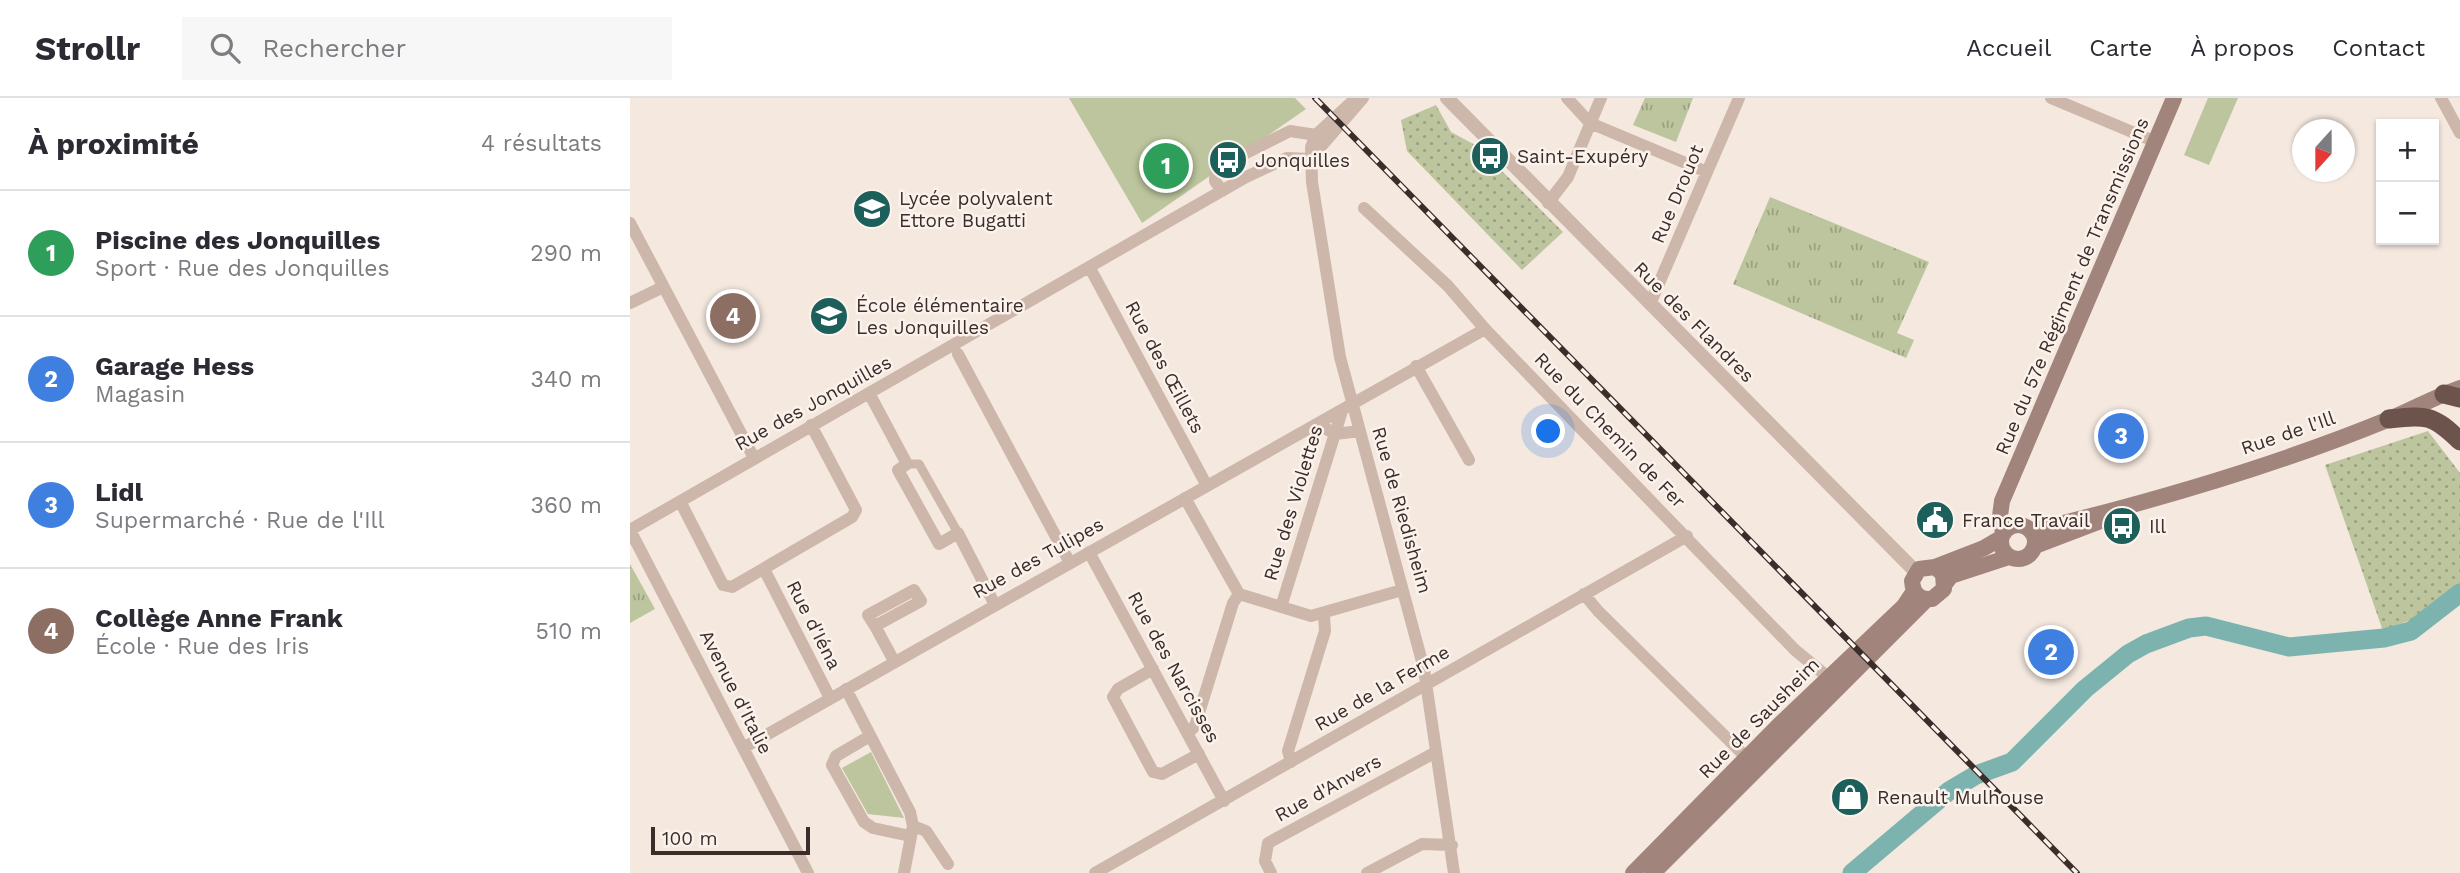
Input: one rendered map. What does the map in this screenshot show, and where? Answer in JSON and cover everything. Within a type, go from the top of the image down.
[{"type":"highway","points":[[2389,419],[2424,415],[2437,419],[2460,440]]},
{"type":"main road","name":"Rue du 57e Régiment de Transmissions","points":[[2017,534],[2000,508],[2174,98]]},
{"type":"main road","name":"Rue de l'Ill","points":[[2017,534],[2092,526],[2126,509],[2389,419],[2455,393]]},
{"type":"main road","points":[[2009,557],[2002,549],[2017,534]]},
{"type":"main road","points":[[2017,534],[2025,558],[2009,557],[1951,576],[1941,593],[1921,595],[1912,581],[1916,572],[1924,567],[1935,567],[2017,534]]},
{"type":"main road","points":[[1935,567],[1942,574],[1945,584]]},
{"type":"main road","name":"Rue de Sausheim","points":[[1633,873],[1752,763],[1904,606],[1921,595]]},
{"type":"main road","name":"Rue de Sausheim","points":[[1653,873],[1752,763]]},
{"type":"street","points":[[1310,159],[1316,135],[1356,98]]},
{"type":"street","points":[[1310,159],[1363,98]]},
{"type":"street","name":"Rue des Flandres","points":[[1447,98],[1916,572]]},
{"type":"street","points":[[1567,98],[1590,123],[1707,172]]},
{"type":"street","points":[[1548,203],[1568,177],[1601,98]]},
{"type":"street","name":"Rue Drouot","points":[[1650,304],[1738,98]]},
{"type":"street","points":[[2051,98],[2155,142]]},
{"type":"street","points":[[2441,98],[2460,133]]},
{"type":"street","points":[[1222,191],[1215,181],[1216,168],[1228,160],[1290,131],[1316,135]]},
{"type":"street","name":"Rue des Jonquilles","points":[[630,530],[1222,191],[1278,161],[1310,159]]},
{"type":"street","name":"Rue de Riedisheim","points":[[1310,159],[1347,407],[1360,430],[1402,590],[1409,604],[1427,685],[1454,873]]},
{"type":"street","name":"Rue du Chemin de Fer","points":[[1364,208],[1448,286],[1485,329],[1795,650],[1833,682]]},
{"type":"street","points":[[630,223],[754,458]]},
{"type":"street","name":"Rue des Œillets","points":[[1090,268],[1207,486]]},
{"type":"street","points":[[630,303],[663,286]]},
{"type":"street","name":"Rue des Tulipes","points":[[743,748],[1485,329]]},
{"type":"street","points":[[958,354],[1070,563]]},
{"type":"street","points":[[1416,366],[1469,460]]},
{"type":"street","points":[[869,393],[907,464]]},
{"type":"street","name":"Rue des Violettes","points":[[1281,607],[1335,434],[1347,407]]},
{"type":"street","points":[[1318,424],[1335,434],[1360,430]]},
{"type":"street","points":[[680,501],[723,585],[732,587],[764,569],[852,517],[856,510],[811,425]]},
{"type":"street","points":[[958,533],[939,544],[898,470],[907,464],[919,464],[958,533],[995,605]]},
{"type":"street","points":[[1185,498],[1239,594],[1311,616],[1402,590]]},
{"type":"street","name":"Avenue d'Italie","points":[[630,530],[808,873]]},
{"type":"street","name":"Rue de la Ferme","points":[[1096,873],[1687,536]]},
{"type":"street","name":"Rue des Narcisses","points":[[1089,551],[1224,801]]},
{"type":"street","name":"Rue d'Iéna","points":[[764,569],[830,698]]},
{"type":"street","points":[[1584,593],[1598,611],[1752,763]]},
{"type":"street","points":[[1189,732],[1195,726],[1233,603],[1239,594]]},
{"type":"street","points":[[1291,762],[1288,751],[1325,631],[1324,614]]},
{"type":"street","points":[[875,626],[894,661]]},
{"type":"street","points":[[1153,669],[1118,689],[1113,697],[1153,772],[1162,774],[1199,754]]},
{"type":"street","points":[[846,689],[910,812],[911,831],[904,873]]},
{"type":"street","points":[[870,736],[836,756],[832,765],[864,822],[873,828],[926,831],[948,864]]},
{"type":"street","name":"Rue d'Anvers","points":[[1271,873],[1265,861],[1268,843],[1436,752]]},
{"type":"street","points":[[1367,873],[1422,844],[1452,845]]},
{"type":"green space","points":[[1069,98],[1295,98],[1306,109],[1142,223]]},
{"type":"green space","points":[[1645,98],[1693,98],[1676,142],[1633,125]]},
{"type":"green space","points":[[2208,98],[2238,98],[2209,165],[2184,155]]},
{"type":"green space","points":[[1436,105],[1451,132],[1477,146],[1563,232],[1522,270],[1407,151],[1401,120]]},
{"type":"green space","points":[[1770,197],[1929,262],[1897,333],[1914,340],[1906,358],[1733,284]]},
{"type":"green space","points":[[2428,431],[2460,473],[2460,586],[2418,617],[2383,631],[2325,465]]},
{"type":"green space","points":[[630,564],[655,609],[630,623]]},
{"type":"green space","points":[[871,752],[904,818],[868,814],[842,768]]},
{"type":"waterway","points":[[1852,873],[1949,791],[1976,775],[2012,762],[2085,689],[2128,654],[2146,644],[2189,628],[2206,626],[2289,647],[2384,638],[2411,631],[2460,593]]},
{"type":"railway","points":[[1315,98],[2077,873]]},
{"type":"place","name":"Saint-Exupéry","points":[[1490,156]]},
{"type":"place","name":"Jonquilles","points":[[1228,160]]},
{"type":"place","name":"Piscine des Jonquilles","points":[[1166,166]]},
{"type":"place","name":"Lycée polyvalent Ettore Bugatti","points":[[872,209]]},
{"type":"place","name":"Collège Anne Frank","points":[[733,316]]},
{"type":"place","name":"École élémentaire Les Jonquilles","points":[[829,316]]},
{"type":"place","name":"Lidl","points":[[2121,436]]},
{"type":"place","name":"France Travail","points":[[1935,520]]},
{"type":"place","name":"Ill","points":[[2122,526]]},
{"type":"place","name":"Garage Hess","points":[[2051,652]]},
{"type":"place","name":"Renault Mulhouse","points":[[1850,797]]}]
